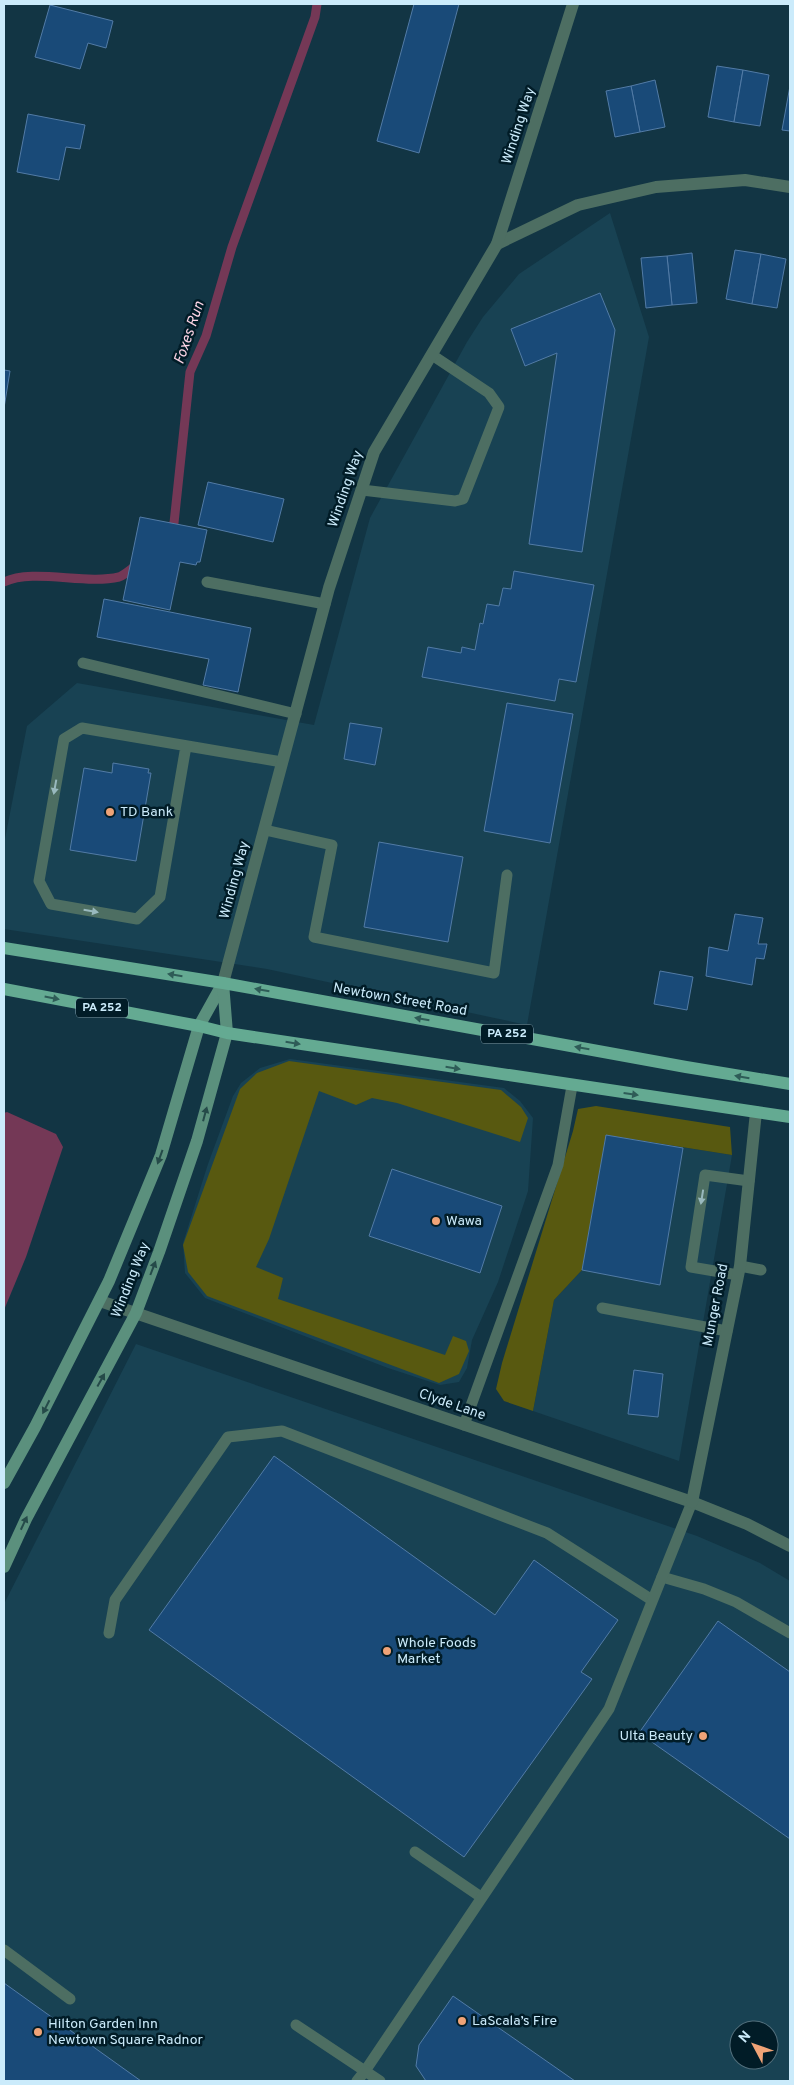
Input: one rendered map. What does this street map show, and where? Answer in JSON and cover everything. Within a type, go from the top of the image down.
[{"type":"main road","name":"Newtown Street Road","points":[[4,948],[223,983],[696,1069],[790,1084]]},
{"type":"main road","name":"Winding Way","points":[[4,1483],[100,1301],[161,1155],[200,1026],[223,983]]},
{"type":"main road","name":"Winding Way","points":[[4,1567],[26,1519],[136,1313],[198,1141],[227,1033],[223,983]]},
{"type":"main road","name":"PA 252","points":[[4,989],[200,1026],[227,1033],[572,1086],[790,1117]]},
{"type":"street","name":"Winding Way","points":[[223,983],[325,604],[374,452],[497,244],[572,4]]},
{"type":"street","points":[[497,244],[578,204],[656,187],[745,180],[790,188]]},
{"type":"street","name":"Munger Road","points":[[692,1502],[739,1270],[756,1112]]},
{"type":"street","name":"Clyde Lane","points":[[100,1301],[692,1502],[747,1524],[790,1546]]},
{"type":"lane","points":[[362,490],[455,501],[463,499],[499,407],[489,392],[432,355]]},
{"type":"lane","points":[[206,582],[325,604]]},
{"type":"lane","points":[[83,663],[296,714]]},
{"type":"lane","points":[[186,746],[160,897],[137,919],[51,904],[39,882],[64,739],[82,728],[282,762]]},
{"type":"lane","points":[[264,830],[332,845],[314,937],[494,973],[508,875]]},
{"type":"lane","points":[[464,1425],[558,1165],[572,1086]]},
{"type":"lane","points":[[749,1180],[705,1175],[691,1267],[761,1270]]},
{"type":"lane","points":[[602,1308],[727,1331]]},
{"type":"lane","points":[[109,1633],[115,1600],[228,1437],[282,1431],[547,1533],[652,1600]]},
{"type":"lane","points":[[358,2081],[609,1709],[692,1502]]},
{"type":"lane","points":[[662,1577],[704,1589],[736,1602],[790,1633]]},
{"type":"lane","points":[[415,1852],[481,1897]]},
{"type":"lane","points":[[4,1950],[70,1999]]},
{"type":"lane","points":[[296,2025],[380,2081]]},
{"type":"shaded area","points":[[610,213],[649,337],[527,1025],[267,969],[4,929],[4,844],[27,726],[77,683],[314,725],[370,518],[467,342],[483,317],[519,274]]},
{"type":"shaded area","points":[[290,1059],[504,1088],[520,1101],[533,1118],[528,1191],[498,1282],[472,1340],[467,1368],[459,1382],[440,1385],[388,1368],[205,1298],[185,1273],[183,1243],[208,1164],[233,1096],[241,1083],[260,1068]]},
{"type":"shaded area","points":[[289,1061],[501,1090],[521,1107],[528,1118],[520,1142],[397,1103],[372,1098],[356,1105],[319,1091],[269,1239],[256,1267],[283,1278],[278,1299],[445,1355],[453,1336],[466,1341],[469,1351],[459,1374],[439,1383],[207,1296],[188,1272],[183,1245],[240,1089],[257,1073]]},
{"type":"shaded area","points":[[596,1106],[730,1127],[732,1155],[606,1135],[582,1270],[554,1300],[533,1411],[504,1401],[496,1389],[502,1363],[573,1131],[578,1109]]},
{"type":"shaded area","points":[[7,1112],[56,1134],[63,1147],[26,1257],[4,1310],[4,1113]]},
{"type":"shaded area","points":[[606,1135],[732,1155],[679,1461],[533,1411],[554,1300],[582,1270]]},
{"type":"shaded area","points":[[136,1344],[697,1536],[760,1563],[790,1581],[790,2081],[4,2081],[4,1604]]},
{"type":"building","points":[[414,4],[459,4],[419,153],[377,141]]},
{"type":"building","points":[[50,5],[113,21],[106,48],[88,43],[80,69],[35,57]]},
{"type":"building","points":[[717,66],[743,70],[734,122],[708,117]]},
{"type":"building","points":[[743,70],[769,75],[760,126],[734,122]]},
{"type":"building","points":[[655,80],[665,127],[640,132],[631,86]]},
{"type":"building","points":[[631,86],[640,132],[615,137],[606,91]]},
{"type":"building","points":[[790,86],[790,131],[782,130]]},
{"type":"building","points":[[28,114],[85,125],[80,149],[66,147],[59,180],[17,172]]},
{"type":"building","points":[[735,250],[761,254],[752,304],[726,299]]},
{"type":"building","points":[[692,253],[697,303],[672,305],[667,256]]},
{"type":"building","points":[[761,254],[786,259],[777,308],[752,304]]},
{"type":"building","points":[[667,256],[672,305],[646,308],[641,258]]},
{"type":"building","points":[[600,293],[615,330],[582,552],[529,544],[557,353],[525,366],[511,329]]},
{"type":"building","points":[[4,370],[10,371],[4,408]]},
{"type":"building","points":[[208,482],[284,499],[273,542],[198,525]]},
{"type":"building","points":[[140,517],[207,530],[200,562],[197,562],[196,565],[180,562],[170,610],[123,600]]},
{"type":"building","points":[[514,571],[594,585],[576,682],[559,679],[555,701],[422,677],[428,647],[461,653],[462,647],[475,650],[480,623],[483,624],[487,604],[499,606],[503,588],[511,589]]},
{"type":"building","points":[[104,599],[251,628],[238,692],[203,685],[209,659],[97,637]]},
{"type":"building","points":[[507,703],[573,714],[550,843],[484,831]]},
{"type":"building","points":[[350,723],[382,728],[375,765],[344,759]]},
{"type":"building","name":"TD Bank","points":[[113,763],[149,769],[148,773],[151,773],[136,861],[70,850],[84,768],[112,773]]},
{"type":"building","points":[[379,842],[463,857],[448,942],[364,927]]},
{"type":"building","points":[[735,914],[763,918],[758,944],[767,944],[764,959],[756,958],[752,985],[706,976],[709,947],[728,951]]},
{"type":"building","points":[[660,971],[693,977],[687,1010],[654,1004]]},
{"type":"building","points":[[606,1135],[683,1148],[660,1285],[582,1270]]},
{"type":"building","name":"Wawa","points":[[392,1169],[502,1206],[480,1273],[369,1236]]},
{"type":"building","points":[[634,1370],[663,1374],[658,1417],[628,1414]]},
{"type":"building","name":"Whole Foods Market","points":[[274,1456],[495,1615],[534,1560],[618,1620],[581,1672],[592,1679],[464,1857],[149,1630]]},
{"type":"building","points":[[718,1621],[790,1672],[790,1839],[639,1733]]},
{"type":"building","name":"Hilton Garden Inn Newtown Square Radnor","points":[[4,1983],[141,2081],[4,2081]]},
{"type":"building","name":"LaScala’s Fire","points":[[453,1996],[575,2081],[426,2081],[416,2066],[419,2045]]},
{"type":"waterway","name":"Foxes Run","points":[[167,532],[174,523],[190,372],[206,336],[232,247],[315,17],[317,4]]},
{"type":"waterway","name":"Foxes Run","points":[[4,582],[29,576],[105,579],[119,577],[138,564]]},
{"type":"place","name":"TD Bank","points":[[110,812]]},
{"type":"place","name":"Wawa","points":[[436,1221]]},
{"type":"place","name":"Whole Foods Market","points":[[387,1651]]},
{"type":"place","name":"Ulta Beauty","points":[[703,1736]]},
{"type":"place","name":"LaScala’s Fire","points":[[462,2021]]},
{"type":"place","name":"Hilton Garden Inn Newtown Square Radnor","points":[[38,2032]]}]
